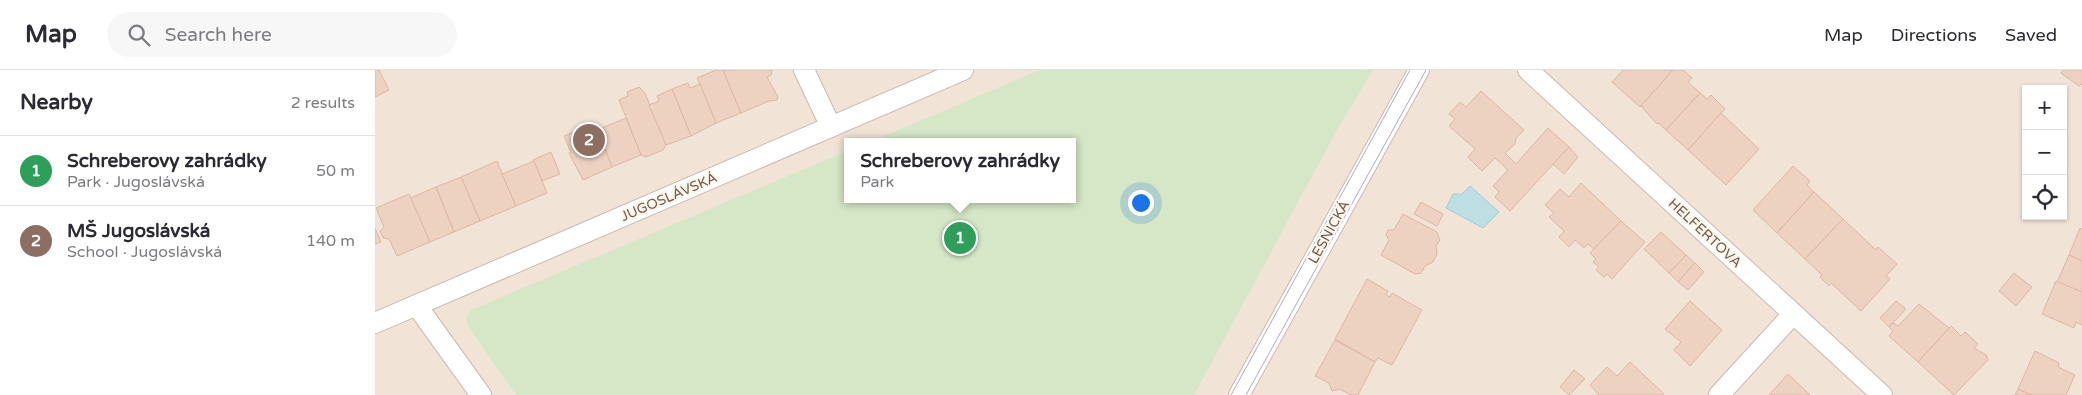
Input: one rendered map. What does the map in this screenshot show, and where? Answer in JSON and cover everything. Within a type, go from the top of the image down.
[{"type":"street","points":[[804,70],[831,127]]},
{"type":"street","name":"JUGOSLÁVSKÁ","points":[[375,323],[963,70]]},
{"type":"street","name":"LESNICKÁ","points":[[1239,395],[1419,70]]},
{"type":"street","name":"HELFERTOVA","points":[[1528,70],[1882,395]]},
{"type":"street","points":[[417,306],[481,395]]},
{"type":"street","points":[[1719,395],[1793,314]]},
{"type":"shaded area","points":[[375,70],[2082,70],[2082,395],[375,395]]},
{"type":"green space","points":[[1040,70],[1373,70],[1338,128],[1194,395],[516,395],[468,326],[466,318],[471,310],[844,152],[844,203],[1076,203],[1076,138],[879,138]]},
{"type":"water","points":[[1470,186],[1499,212],[1483,228],[1446,208],[1453,194],[1462,194]]},
{"type":"building","points":[[375,70],[379,70],[389,90],[375,97]]},
{"type":"building","points":[[716,70],[723,70],[741,113],[716,123],[697,78]]},
{"type":"building","points":[[723,70],[772,70],[771,75],[767,77],[778,97],[777,100],[769,101],[741,113]]},
{"type":"building","points":[[1623,70],[1673,70],[1640,107],[1612,82]]},
{"type":"building","points":[[1673,70],[1683,70],[1692,78],[1688,82],[1700,93],[1666,130],[1657,124],[1641,106]]},
{"type":"building","points":[[2063,70],[2082,70],[2082,84],[2079,86],[2061,73]]},
{"type":"building","points":[[688,83],[690,88],[700,84],[716,123],[691,136],[672,89]]},
{"type":"building","points":[[639,87],[645,93],[666,145],[663,150],[646,157],[641,155],[619,100],[628,96],[627,92]]},
{"type":"building","points":[[672,89],[691,136],[666,145],[649,105],[659,101],[657,96]]},
{"type":"building","points":[[1481,91],[1524,130],[1516,138],[1515,144],[1505,153],[1516,164],[1548,128],[1569,147],[1510,211],[1495,197],[1499,192],[1493,186],[1508,170],[1495,158],[1482,171],[1468,157],[1475,149],[1449,126],[1455,119],[1449,114],[1460,102],[1466,107]]},
{"type":"building","points":[[1700,93],[1707,99],[1711,95],[1725,109],[1688,150],[1666,130]]},
{"type":"building","points":[[1721,113],[1759,149],[1726,185],[1688,150]]},
{"type":"building","points":[[626,118],[641,155],[612,167],[597,130]]},
{"type":"building","points":[[595,124],[612,167],[583,180],[569,153],[571,152],[564,136]]},
{"type":"building","points":[[1569,147],[1578,157],[1564,174],[1553,164]]},
{"type":"building","points":[[551,152],[560,174],[542,181],[533,160]]},
{"type":"building","points":[[497,161],[516,206],[480,221],[461,177]]},
{"type":"building","points":[[534,161],[547,193],[516,206],[502,174]]},
{"type":"building","points":[[1793,166],[1810,181],[1807,185],[1814,192],[1777,233],[1753,210]]},
{"type":"building","points":[[461,177],[480,221],[454,232],[436,187]]},
{"type":"building","points":[[1581,183],[1621,221],[1594,249],[1588,244],[1584,248],[1575,240],[1569,247],[1559,237],[1564,231],[1549,217],[1554,213],[1545,205],[1560,189],[1569,197]]},
{"type":"building","points":[[436,187],[454,232],[430,242],[410,198]]},
{"type":"building","points":[[1814,192],[1843,219],[1805,259],[1777,233]]},
{"type":"building","points":[[409,194],[430,242],[397,256],[389,239],[383,238],[380,231],[384,227],[376,208]]},
{"type":"building","points":[[1421,202],[1443,214],[1437,226],[1414,214]]},
{"type":"building","points":[[1403,214],[1437,232],[1440,240],[1436,246],[1437,254],[1433,262],[1425,266],[1421,273],[1415,274],[1381,255],[1389,240],[1386,235],[1388,230],[1394,230]]},
{"type":"building","points":[[1843,219],[1876,250],[1878,247],[1897,264],[1886,276],[1890,279],[1861,311],[1831,283],[1829,286],[1820,277],[1822,275],[1805,259]]},
{"type":"building","points":[[1621,221],[1645,242],[1612,279],[1607,274],[1604,277],[1596,270],[1599,267],[1593,262],[1596,259],[1590,253]]},
{"type":"building","points":[[375,228],[381,242],[375,244]]},
{"type":"building","points":[[2080,228],[2082,229],[2082,261],[2069,255]]},
{"type":"building","points":[[1661,232],[1686,255],[1669,273],[1644,249]]},
{"type":"building","points":[[1686,255],[1695,263],[1678,282],[1669,273]]},
{"type":"building","points":[[2069,255],[2082,261],[2082,292],[2057,282]]},
{"type":"building","points":[[1695,263],[1704,272],[1688,290],[1678,282]]},
{"type":"building","points":[[2014,273],[2032,287],[2016,306],[1999,291]]},
{"type":"building","points":[[1367,279],[1388,291],[1386,295],[1390,297],[1392,293],[1422,310],[1392,365],[1378,358],[1375,362],[1335,339]]},
{"type":"building","points":[[2056,281],[2082,292],[2082,325],[2076,322],[2074,328],[2042,314]]},
{"type":"building","points":[[1690,301],[1722,330],[1690,366],[1674,350],[1681,342],[1665,329]]},
{"type":"building","points":[[1896,301],[1906,309],[1889,327],[1880,318]]},
{"type":"building","points":[[1919,304],[1949,328],[1918,362],[1889,336],[1893,331],[1889,327],[1894,323],[1898,326]]},
{"type":"building","points":[[1951,326],[1961,336],[1965,332],[1978,344],[1974,348],[1986,355],[1988,360],[1954,395],[1918,362]]},
{"type":"building","points":[[1335,340],[1375,362],[1358,395],[1351,395],[1340,389],[1332,391],[1329,383],[1315,376]]},
{"type":"building","points":[[2035,351],[2059,363],[2058,367],[2075,375],[2066,395],[2031,395],[2018,389]]},
{"type":"building","points":[[1630,362],[1664,394],[1599,395],[1590,385],[1607,367],[1617,376]]},
{"type":"building","points":[[1574,370],[1585,379],[1569,395],[1560,387]]},
{"type":"building","points":[[1788,374],[1810,395],[1769,395]]},
{"type":"building","points":[[2018,389],[2031,395],[2015,395]]},
{"type":"tram line","points":[[1231,395],[1410,70]]},
{"type":"tram line","points":[[1246,395],[1426,70]]},
{"type":"place","name":"MŠ Jugoslávská","points":[[589,140]]},
{"type":"place","name":"Schreberovy zahrádky","points":[[960,238]]}]
